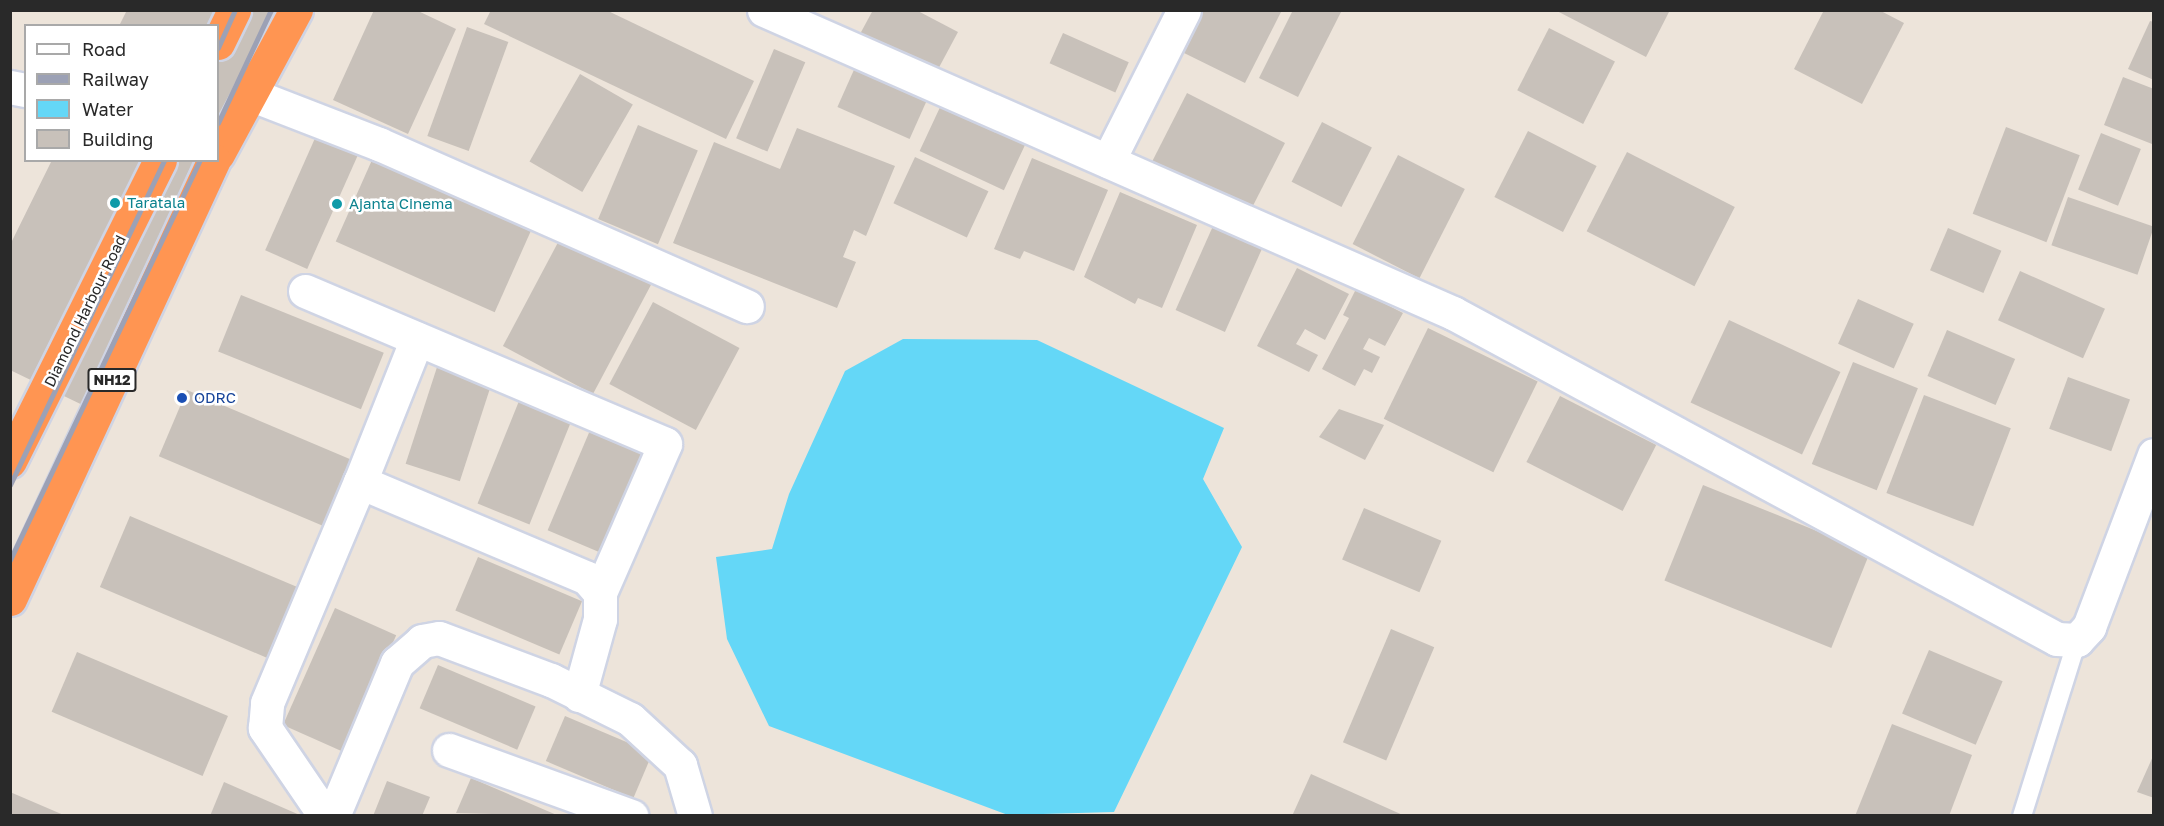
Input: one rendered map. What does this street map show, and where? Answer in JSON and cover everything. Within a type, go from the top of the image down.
[{"type":"highway","points":[[219,41],[234,10]]},
{"type":"highway","points":[[219,152],[296,10]]},
{"type":"highway","name":"Diamond Harbour Road","points":[[10,461],[159,162]]},
{"type":"highway","name":"NH12","points":[[10,599],[213,162]]},
{"type":"street","points":[[764,10],[1454,313],[2057,639],[2077,640],[2089,627],[2151,473]]},
{"type":"street","points":[[1108,161],[1184,10]]},
{"type":"street","points":[[250,94],[379,144],[747,306]]},
{"type":"street","points":[[304,291],[665,444],[600,593],[600,619],[579,694]]},
{"type":"street","points":[[325,816],[265,728],[267,703],[417,339]]},
{"type":"street","points":[[360,482],[569,568],[600,593]]},
{"type":"street","points":[[333,816],[397,663],[422,641],[439,638],[579,694],[630,719],[669,751],[687,782],[695,816]]},
{"type":"street","points":[[449,750],[631,816]]},
{"type":"lane","points":[[2022,816],[2077,640]]},
{"type":"water","points":[[903,339],[1037,340],[1224,428],[1203,479],[1242,547],[1114,812],[1008,815],[769,726],[727,639],[716,557],[772,549],[789,494],[845,371]]},
{"type":"building","name":"Taratala","points":[[127,10],[294,10],[219,161],[219,24],[120,24]]},
{"type":"building","points":[[374,10],[416,10],[456,29],[408,134],[333,100]]},
{"type":"building","points":[[491,10],[606,10],[754,81],[726,139],[484,24]]},
{"type":"building","points":[[873,10],[916,10],[958,32],[936,73],[860,34]]},
{"type":"building","points":[[1203,10],[1282,10],[1245,83],[1182,52]]},
{"type":"building","points":[[1293,10],[1342,10],[1298,97],[1259,78]]},
{"type":"building","points":[[1555,10],[1670,10],[1646,57]]},
{"type":"building","points":[[1824,10],[1879,10],[1904,23],[1862,104],[1794,69]]},
{"type":"building","points":[[2150,21],[2154,22],[2154,80],[2128,69]]},
{"type":"building","points":[[467,27],[508,42],[469,151],[427,136]]},
{"type":"building","points":[[1549,28],[1615,62],[1583,124],[1517,90]]},
{"type":"building","points":[[1063,33],[1129,62],[1115,92],[1050,63]]},
{"type":"building","points":[[774,49],[805,62],[767,152],[736,138]]},
{"type":"building","points":[[861,54],[933,86],[910,139],[837,107]]},
{"type":"building","points":[[580,74],[633,104],[582,192],[530,161]]},
{"type":"building","points":[[2123,77],[2154,89],[2152,144],[2104,125]]},
{"type":"building","points":[[1187,93],[1285,143],[1248,215],[1150,165]]},
{"type":"building","points":[[942,103],[1026,142],[1004,190],[920,151]]},
{"type":"building","points":[[1322,122],[1372,147],[1341,207],[1292,182]]},
{"type":"building","points":[[638,125],[698,150],[658,244],[598,219]]},
{"type":"building","points":[[2006,127],[2080,155],[2046,242],[1973,214]]},
{"type":"building","points":[[797,128],[895,166],[866,236],[854,230],[843,257],[856,262],[837,308],[673,243],[714,142],[780,169]]},
{"type":"building","points":[[1528,131],[1597,166],[1563,232],[1494,197]]},
{"type":"building","points":[[2101,133],[2141,149],[2118,206],[2078,190]]},
{"type":"building","points":[[316,136],[358,155],[307,269],[265,250]]},
{"type":"building","points":[[376,151],[535,222],[495,312],[336,241]]},
{"type":"building","points":[[1627,152],[1735,207],[1694,286],[1587,231]]},
{"type":"building","points":[[1398,155],[1465,189],[1419,278],[1353,244]]},
{"type":"building","points":[[915,157],[988,191],[967,237],[893,203]]},
{"type":"building","points":[[1032,158],[1108,190],[1074,271],[1024,251],[1020,259],[994,249]]},
{"type":"building","name":"Taratala","points":[[51,162],[219,162],[95,411],[10,370],[10,245]]},
{"type":"building","points":[[1120,192],[1197,225],[1162,308],[1138,298],[1135,304],[1084,277]]},
{"type":"building","points":[[2068,197],[2154,227],[2137,275],[2051,245]]},
{"type":"building","points":[[1213,226],[1262,248],[1225,332],[1176,310]]},
{"type":"building","points":[[1948,228],[2001,251],[1983,293],[1930,270]]},
{"type":"building","points":[[563,233],[653,281],[593,394],[503,346]]},
{"type":"building","points":[[1297,268],[1349,294],[1325,340],[1305,329],[1296,344],[1318,355],[1309,372],[1257,346]]},
{"type":"building","points":[[2020,271],[2105,309],[2083,358],[1998,320]]},
{"type":"building","points":[[1356,289],[1403,313],[1385,346],[1369,338],[1363,349],[1380,357],[1372,373],[1364,369],[1355,386],[1322,369],[1349,318],[1343,315]]},
{"type":"building","points":[[241,295],[384,353],[361,409],[218,352]]},
{"type":"building","points":[[1858,299],[1914,324],[1894,369],[1838,344]]},
{"type":"building","points":[[653,302],[740,348],[696,430],[609,384]]},
{"type":"building","points":[[1729,320],[1840,372],[1802,454],[1691,402]]},
{"type":"building","points":[[1428,328],[1538,381],[1493,472],[1384,419]]},
{"type":"building","points":[[1947,330],[2015,359],[1996,405],[1927,376]]},
{"type":"building","points":[[439,361],[493,379],[460,481],[406,464]]},
{"type":"building","points":[[1853,362],[1918,388],[1877,490],[1812,464]]},
{"type":"building","points":[[2068,377],[2130,400],[2111,451],[2049,429]]},
{"type":"building","points":[[187,390],[359,463],[331,529],[159,456]]},
{"type":"building","points":[[1924,395],[2011,428],[1973,526],[1886,493]]},
{"type":"building","points":[[521,396],[573,417],[529,525],[478,504]]},
{"type":"building","points":[[1560,396],[1656,445],[1623,511],[1526,462]]},
{"type":"building","points":[[1339,409],[1384,425],[1365,460],[1319,437]]},
{"type":"building","points":[[591,428],[645,451],[602,553],[548,530]]},
{"type":"building","points":[[1703,485],[1870,552],[1831,648],[1664,580]]},
{"type":"building","points":[[1364,508],[1441,541],[1419,592],[1342,560]]},
{"type":"building","points":[[130,516],[298,588],[268,658],[100,587]]},
{"type":"building","points":[[478,557],[582,601],[559,655],[455,610]]},
{"type":"building","points":[[335,608],[396,635],[344,752],[283,725]]},
{"type":"building","points":[[1391,629],[1434,647],[1386,761],[1343,742]]},
{"type":"building","points":[[1929,650],[2003,681],[1976,745],[1902,714]]},
{"type":"building","points":[[77,652],[228,716],[203,776],[52,712]]},
{"type":"building","points":[[438,665],[536,706],[517,750],[420,708]]},
{"type":"building","points":[[565,716],[652,753],[633,798],[546,761]]},
{"type":"building","points":[[1892,724],[1972,755],[1949,816],[1855,816]]},
{"type":"building","points":[[2154,754],[2154,798],[2137,792]]},
{"type":"building","points":[[1311,774],[1405,816],[1292,816]]},
{"type":"building","points":[[471,778],[559,816],[456,813]]},
{"type":"building","points":[[387,781],[430,797],[422,816],[373,816]]},
{"type":"building","points":[[224,782],[302,816],[210,816]]},
{"type":"building","points":[[10,792],[66,816],[10,816]]},
{"type":"railway","points":[[219,46],[235,10]]},
{"type":"railway","points":[[219,121],[271,10]]},
{"type":"railway","points":[[10,485],[163,162]]},
{"type":"railway","points":[[10,560],[199,162]]},
{"type":"place","name":"Taratala","points":[[115,203]]},
{"type":"place","name":"Ajanta Cinema","points":[[337,204]]},
{"type":"place","name":"ODRC","points":[[182,398]]}]
